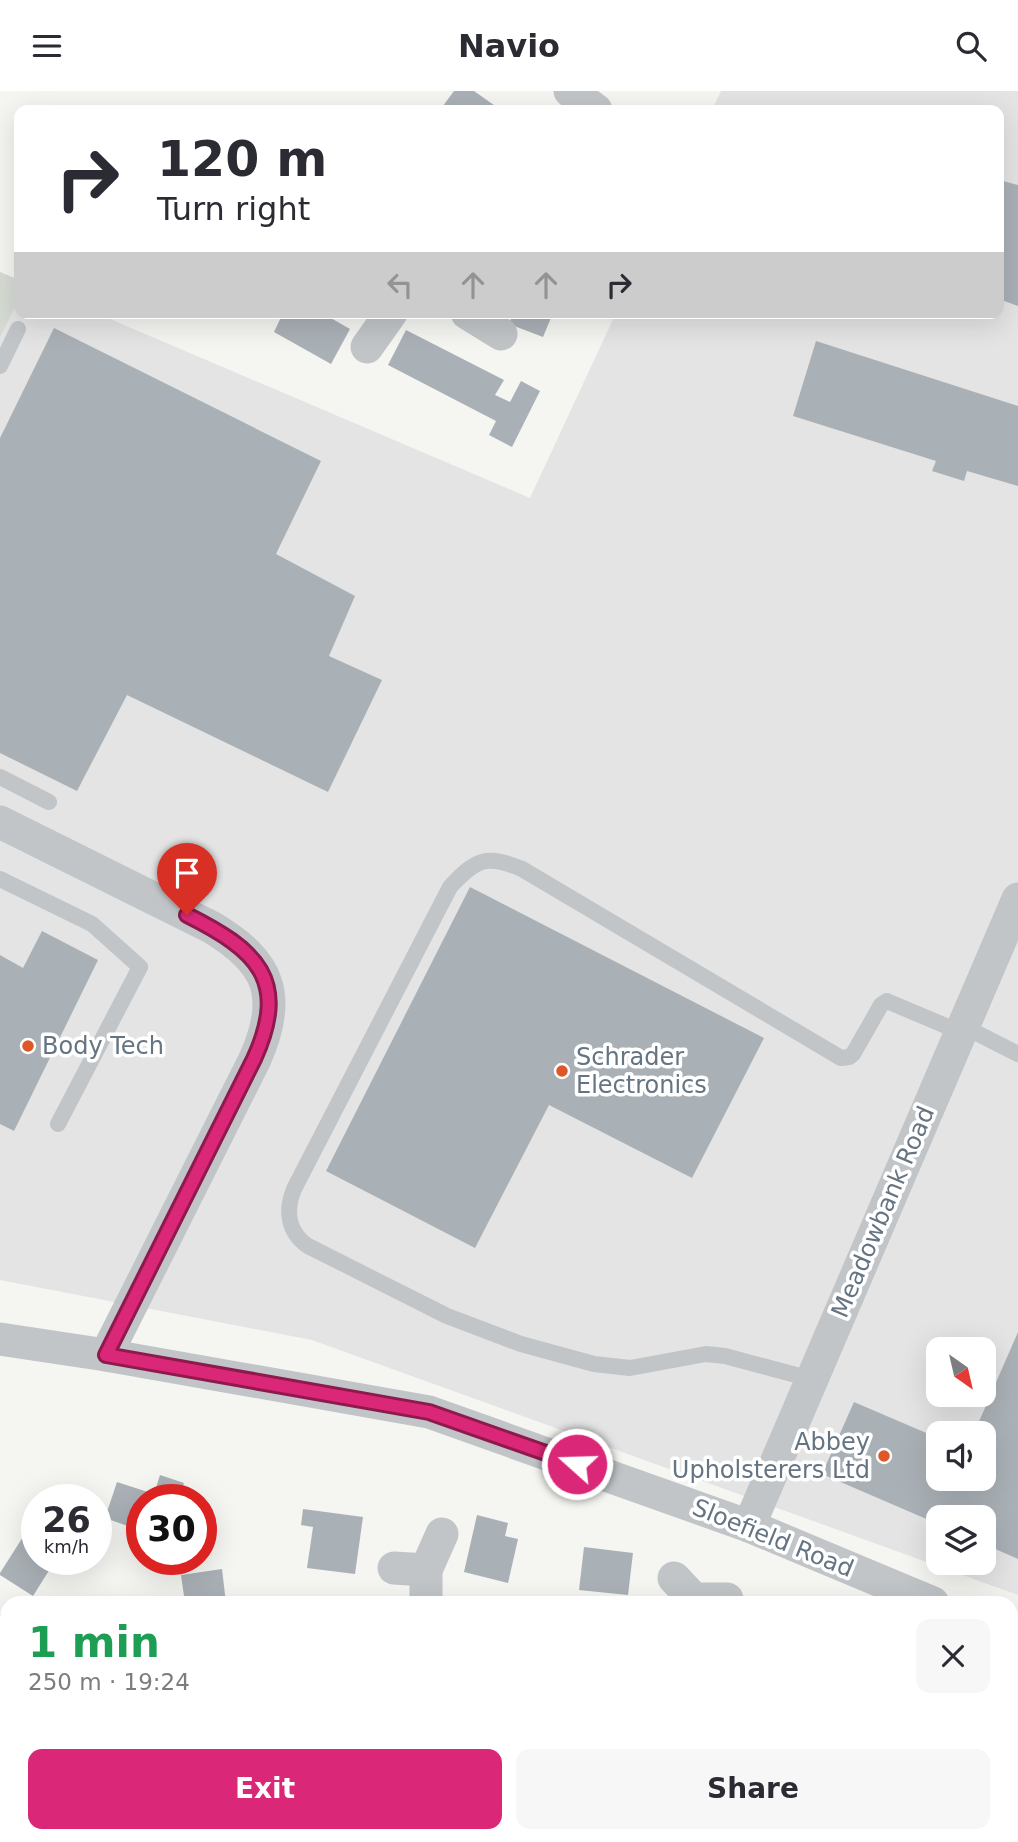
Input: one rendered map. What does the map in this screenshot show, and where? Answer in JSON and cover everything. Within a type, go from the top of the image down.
[{"type":"street","points":[[570,91],[589,105]]},
{"type":"street","points":[[367,347],[387,319]]},
{"type":"street","points":[[477,319],[501,334]]},
{"type":"street","points":[[0,822],[227,936],[254,962],[269,991],[267,1027],[258,1051],[106,1355]]},
{"type":"street","name":"Meadowbank Road","points":[[749,1526],[1018,899]]},
{"type":"street","name":"Sloefield Road","points":[[0,1339],[429,1412],[749,1526],[916,1596]]},
{"type":"street","points":[[426,1596],[426,1570],[442,1534]]},
{"type":"street","points":[[394,1568],[426,1570]]},
{"type":"street","points":[[686,1593],[706,1596]]},
{"type":"lane","points":[[0,366],[18,329]]},
{"type":"lane","points":[[0,777],[49,802]]},
{"type":"lane","points":[[811,1379],[725,1356],[706,1354],[630,1369],[594,1364],[521,1344],[447,1316],[308,1246],[294,1233],[288,1213],[289,1202],[450,887],[476,863],[491,860],[522,869],[842,1058],[853,1054],[881,1005],[887,1001],[1018,1054]]},
{"type":"lane","points":[[0,879],[92,924],[141,967],[58,1124]]},
{"type":"shaded area","points":[[721,91],[1018,91],[1018,1595],[963,1575],[996,1575],[996,1505],[926,1505],[926,1562],[312,1340],[0,1280],[0,272],[14,278],[14,319],[110,319],[530,498],[613,319],[1004,319],[1004,105],[714,105]]},
{"type":"shaded area","points":[[0,272],[14,278],[14,309],[0,337]]},
{"type":"building","points":[[454,91],[474,91],[494,105],[444,105]]},
{"type":"building","points":[[1004,181],[1018,185],[1018,306],[1004,301]]},
{"type":"building","points":[[280,319],[332,319],[350,329],[331,364],[274,332]]},
{"type":"building","points":[[511,319],[550,319],[543,337],[509,324]]},
{"type":"building","points":[[54,328],[321,461],[276,554],[355,596],[329,656],[382,680],[328,792],[127,695],[77,791],[0,753],[0,438]]},
{"type":"building","points":[[406,330],[504,380],[495,395],[510,402],[521,381],[540,391],[512,447],[489,435],[496,421],[388,365]]},
{"type":"building","points":[[816,341],[1018,406],[1018,486],[967,471],[964,481],[932,471],[936,461],[793,416]]},
{"type":"building","name":"Schrader Electronics","points":[[470,887],[764,1038],[692,1178],[549,1105],[475,1248],[326,1171]]},
{"type":"building","name":"Body Tech","points":[[42,931],[98,960],[14,1131],[0,1124],[0,955],[23,968]]},
{"type":"building","name":"Abbey Upholsterers Ltd","points":[[1018,1332],[1018,1559],[996,1549],[996,1505],[926,1505],[926,1519],[822,1474],[854,1402],[926,1433],[926,1491],[996,1491],[996,1421],[979,1421],[985,1407],[996,1407],[996,1382]]},
{"type":"building","points":[[160,1475],[184,1483],[184,1484],[157,1484]]},
{"type":"building","points":[[117,1482],[126,1485],[126,1525],[112,1520],[112,1497]]},
{"type":"building","points":[[303,1509],[363,1517],[355,1574],[307,1568],[313,1527],[301,1525]]},
{"type":"building","points":[[477,1515],[508,1523],[505,1536],[518,1539],[508,1583],[464,1572]]},
{"type":"building","points":[[21,1540],[21,1575],[46,1575],[33,1596],[0,1573]]},
{"type":"building","points":[[584,1547],[633,1553],[628,1595],[579,1590]]},
{"type":"building","points":[[222,1569],[225,1596],[184,1596],[181,1575],[217,1575],[217,1570]]},
{"type":"place","name":"Body Tech","points":[[28,1046]]},
{"type":"place","name":"Schrader Electronics","points":[[562,1071]]},
{"type":"place","name":"Abbey Upholsterers Ltd","points":[[884,1456]]},
{"type":"route","points":[[187,915],[227,936],[254,962],[269,991],[267,1027],[254,1059],[106,1355],[429,1412],[577,1464]]}]
